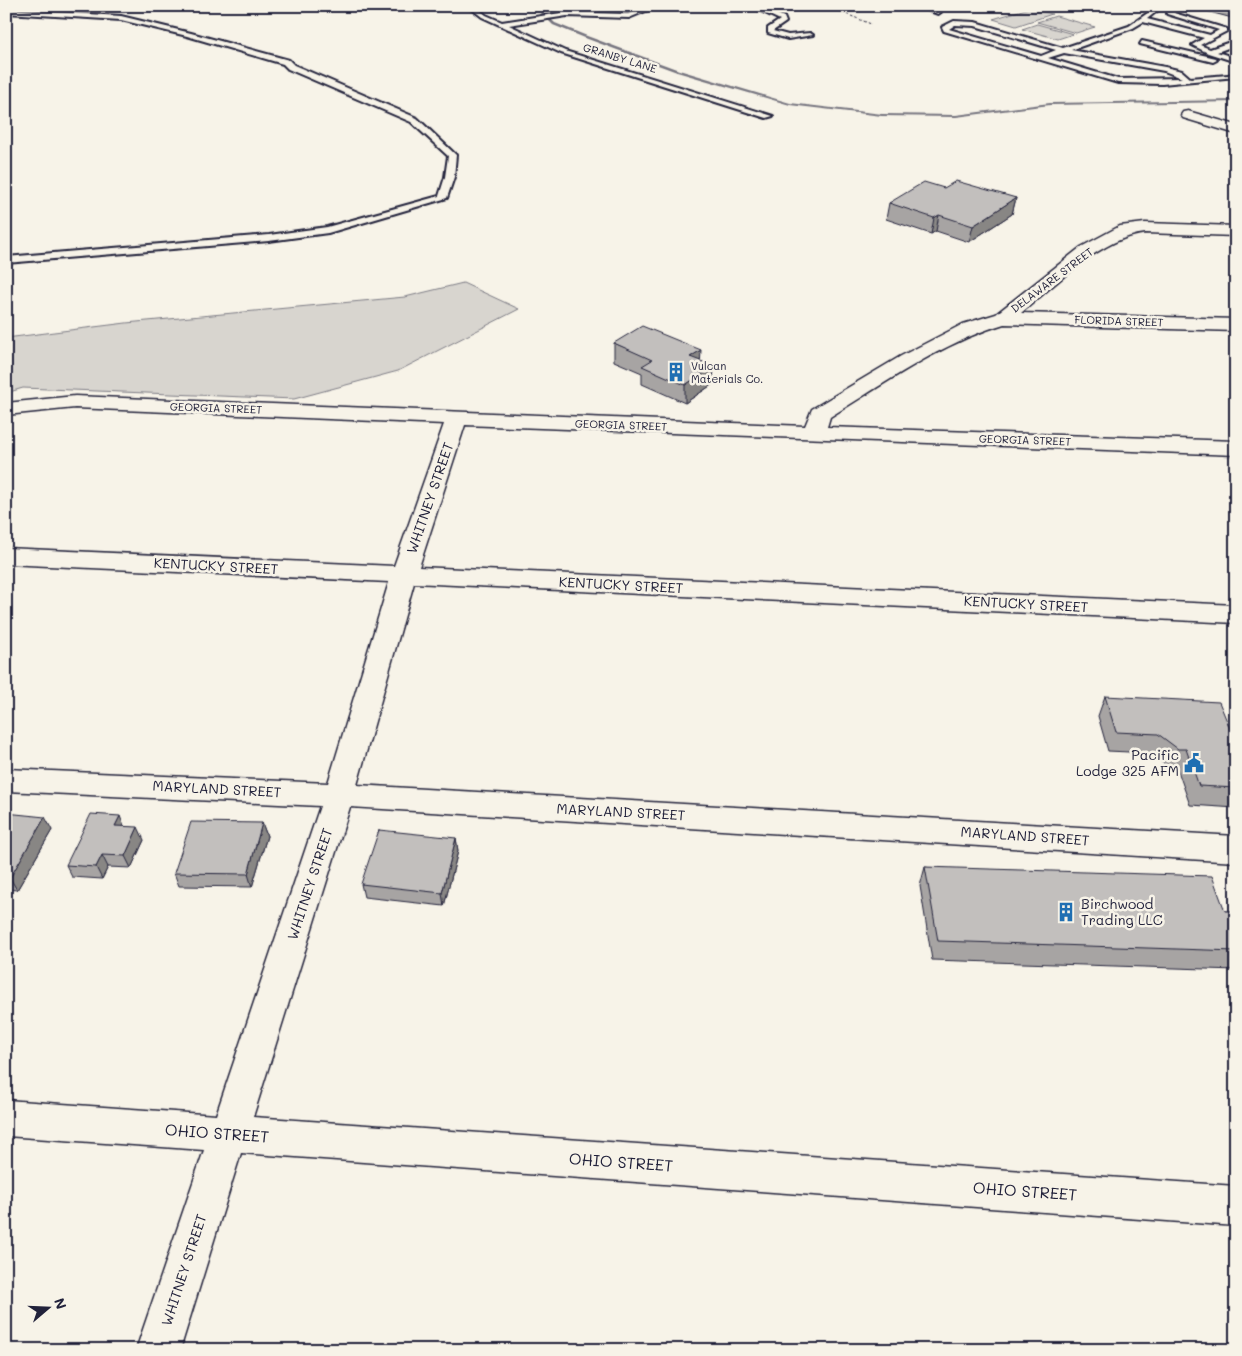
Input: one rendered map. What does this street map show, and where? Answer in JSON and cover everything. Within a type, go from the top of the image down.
[{"type":"street","points":[[1188,115],[1236,130]]},
{"type":"street","name":"DELAWARE STREET","points":[[814,433],[820,414],[908,360],[970,328],[1003,318],[1087,251],[1126,230],[1145,228],[1236,231]]},
{"type":"street","name":"FLORIDA STREET","points":[[1003,318],[1236,325]]},
{"type":"street","name":"GEORGIA STREET","points":[[6,410],[75,402],[814,433],[1236,448]]},
{"type":"street","name":"WHITNEY STREET","points":[[158,1350],[339,795],[404,574],[457,418]]},
{"type":"street","name":"KENTUCKY STREET","points":[[6,556],[1236,614]]},
{"type":"street","name":"MARYLAND STREET","points":[[6,780],[339,795],[1236,849]]},
{"type":"street","name":"OHIO STREET","points":[[6,1118],[1236,1206]]},
{"type":"lane","name":"GRANBY LANE","points":[[471,6],[484,16],[564,52],[769,116]]},
{"type":"lane","points":[[502,24],[567,14],[629,16],[655,6]]},
{"type":"lane","points":[[753,6],[782,18],[784,21],[770,30],[770,32],[788,37],[810,35]]},
{"type":"lane","points":[[920,6],[938,12]]},
{"type":"lane","points":[[1169,13],[1180,6]]},
{"type":"lane","points":[[1041,58],[1066,51],[1131,27],[1151,9],[1236,32]]},
{"type":"lane","points":[[6,11],[122,18],[189,34],[286,62],[292,67],[414,120],[452,155],[449,184],[443,198],[328,230],[269,238],[6,260]]},
{"type":"lane","points":[[1141,19],[1210,38]]},
{"type":"lane","points":[[1189,80],[1179,73],[1165,69],[1066,51],[975,24],[962,23],[945,27],[946,30],[1108,80],[1138,82],[1189,80],[1229,77],[1236,74]]},
{"type":"lane","points":[[1131,27],[1140,29]]},
{"type":"lane","points":[[1195,44],[1225,30]]},
{"type":"lane","points":[[1186,42],[1236,60]]},
{"type":"lane","points":[[1210,52],[1236,42]]},
{"type":"lane","points":[[1142,43],[1214,60],[1222,56]]},
{"type":"path","points":[[826,6],[871,24]]},
{"type":"shaded area","points":[[1029,8],[1052,14],[1016,26],[993,19]]},
{"type":"shaded area","points":[[1056,16],[1095,27],[1076,33],[1037,22]]},
{"type":"shaded area","points":[[1037,24],[1073,34],[1058,39],[1022,29]]},
{"type":"shaded area","points":[[463,283],[519,309],[398,371],[294,399],[23,388],[6,393],[6,338],[126,323],[405,297]]},
{"type":"building","points":[[956,181],[1016,198],[973,226],[939,215],[934,218],[889,203],[924,182],[944,188]]},
{"type":"building","points":[[642,326],[701,350],[690,357],[714,366],[685,385],[642,366],[652,360],[614,343]]},
{"type":"building","points":[[1105,696],[1219,702],[1236,743],[1236,788],[1199,786],[1186,749],[1178,749],[1158,734],[1116,732]]},
{"type":"building","points":[[6,813],[45,817],[10,878],[6,877]]},
{"type":"building","points":[[91,814],[120,816],[115,826],[138,827],[125,856],[102,855],[96,867],[66,865]]},
{"type":"building","points":[[191,822],[262,823],[248,874],[174,873]]},
{"type":"building","points":[[379,830],[456,838],[442,893],[361,884]]},
{"type":"building","name":"Birchwood Trading LLC","points":[[925,867],[1212,876],[1225,911],[1236,911],[1236,951],[938,941]]},
{"type":"waterway","points":[[535,6],[554,24],[586,37],[678,71],[790,104],[882,115],[956,116],[1050,104],[1236,101]]},
{"type":"place","name":"Vulcan Materials Co.","points":[[676,372]]},
{"type":"place","name":"Pacific Lodge 325 AFM","points":[[1194,763]]},
{"type":"place","name":"Birchwood Trading LLC","points":[[1066,912]]}]
